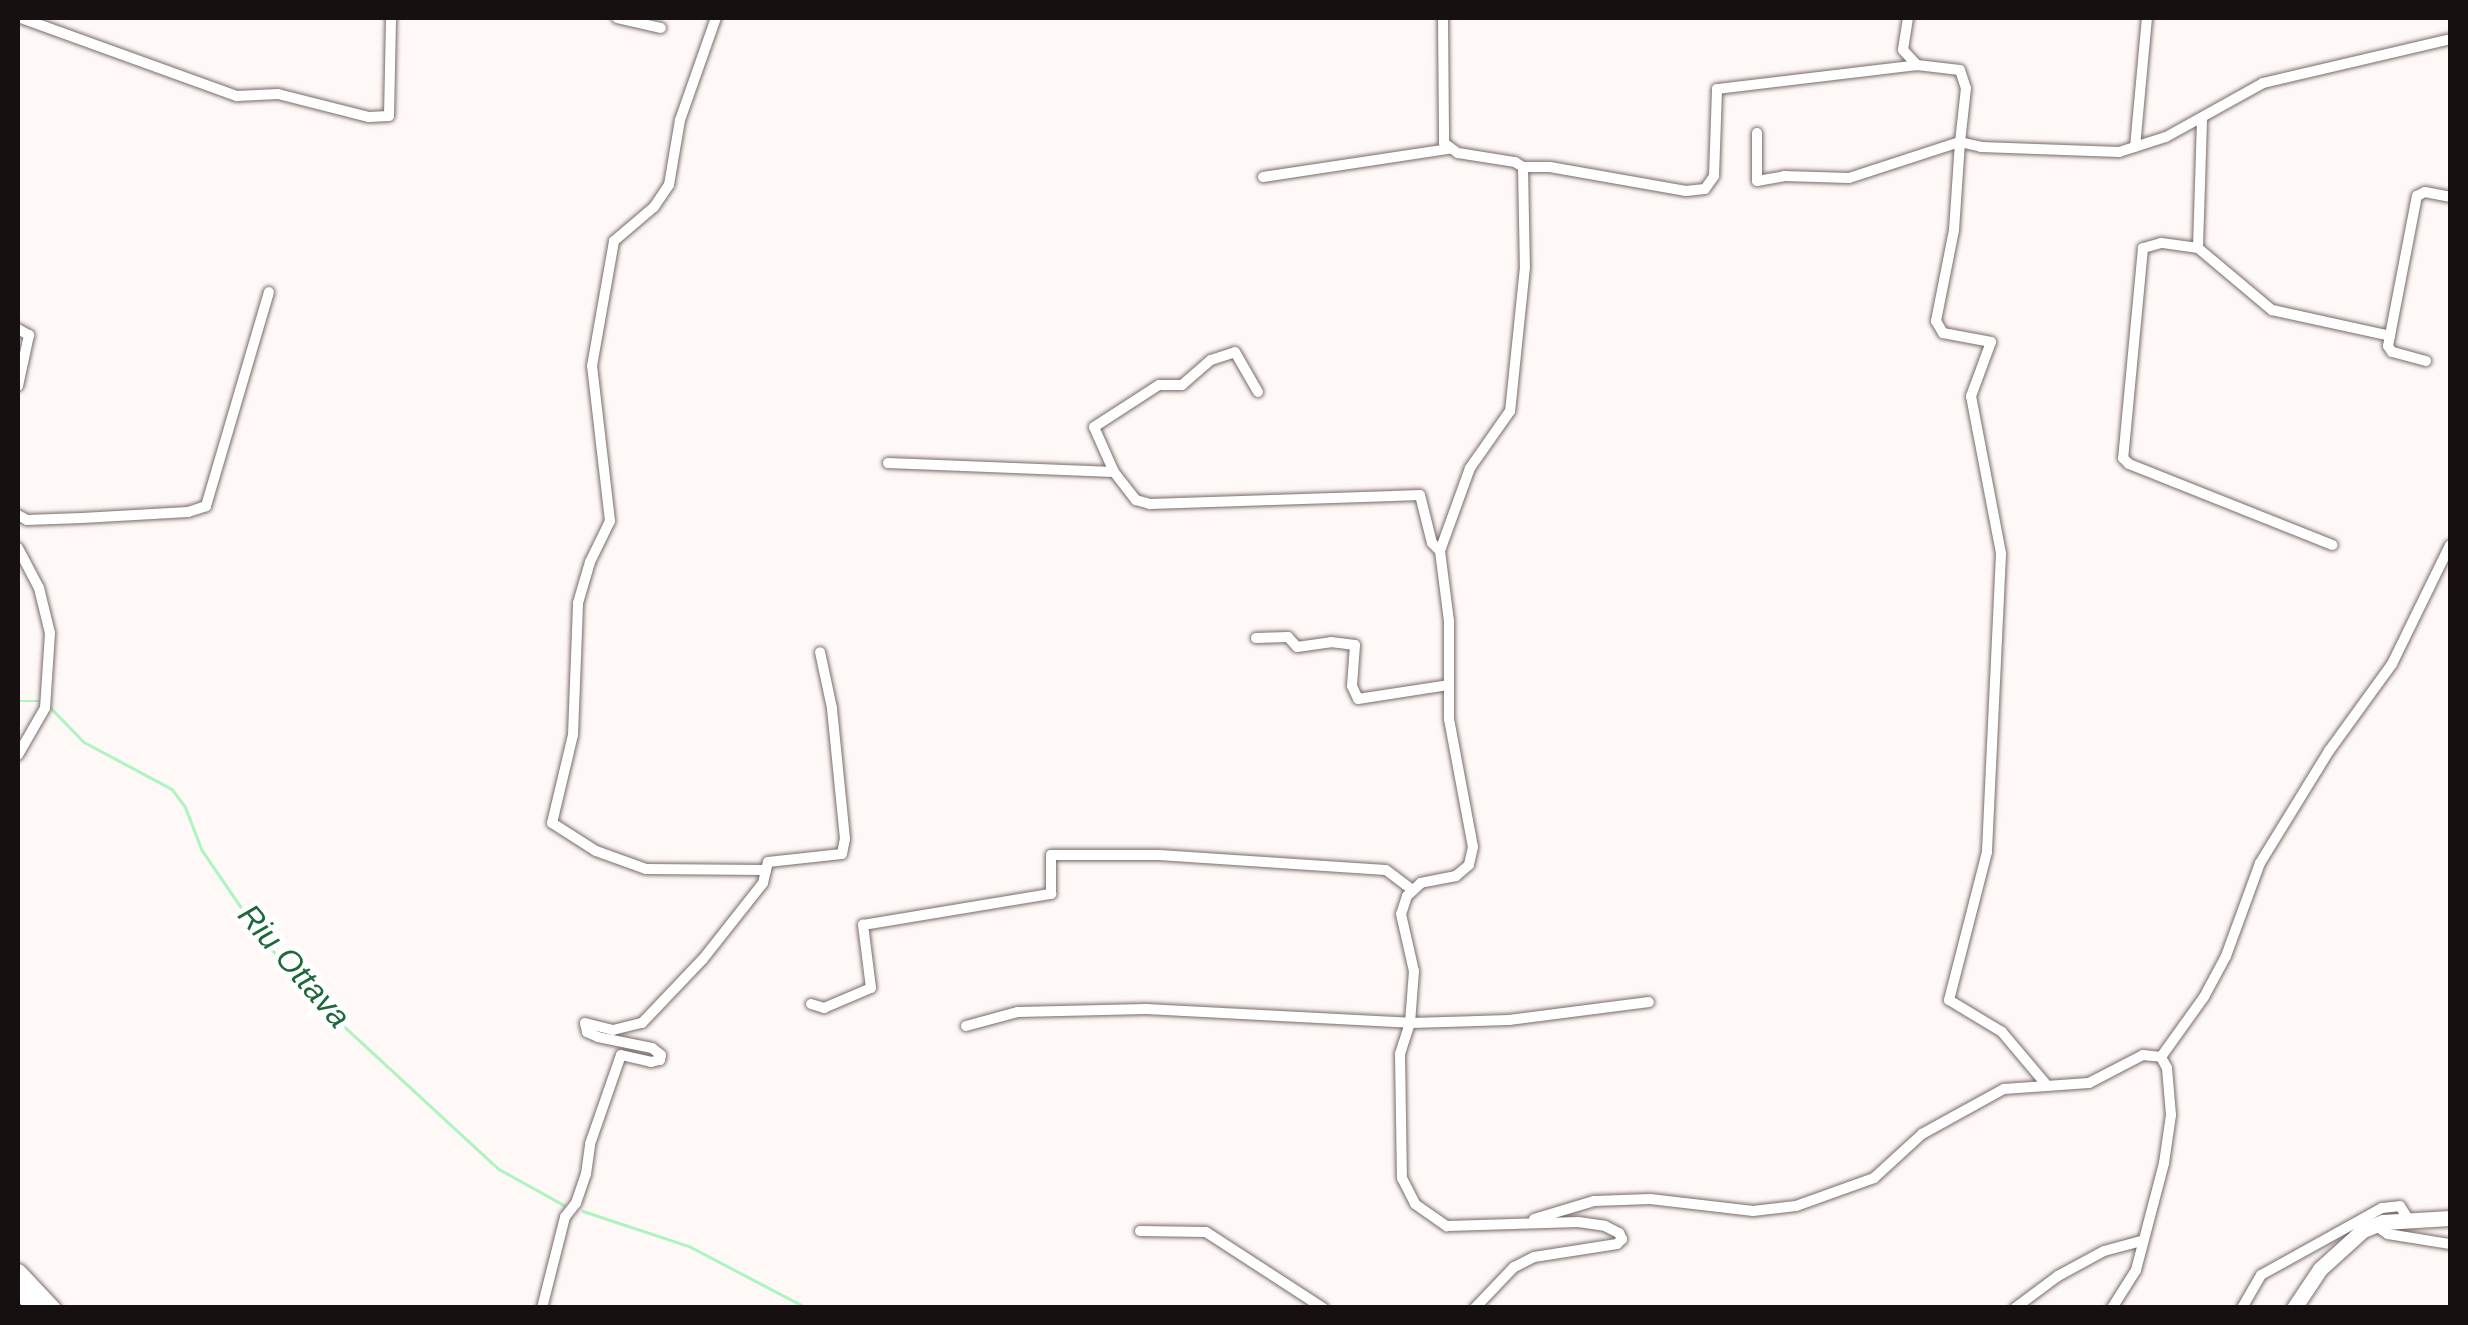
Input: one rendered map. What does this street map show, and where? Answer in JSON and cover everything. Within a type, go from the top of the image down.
[{"type":"main road","points":[[2294,1308],[2320,1269],[2363,1230],[2408,1219],[2450,1218]]},
{"type":"main road","points":[[18,1270],[53,1308]]},
{"type":"main road","points":[[18,1290],[34,1308]]},
{"type":"street","points":[[21,18],[237,96],[278,94],[368,117],[389,116],[391,18]]},
{"type":"street","points":[[618,18],[661,28]]},
{"type":"street","points":[[716,18],[680,120],[669,185],[654,207],[614,241],[592,366],[610,522],[590,562],[578,603],[573,735],[552,824],[596,851],[646,869],[766,870]]},
{"type":"street","points":[[1443,18],[1442,118],[1449,150]]},
{"type":"street","points":[[1908,18],[1904,50],[1917,66]]},
{"type":"street","points":[[2135,147],[2148,18]]},
{"type":"street","points":[[1757,133],[1757,181],[1784,176],[1849,178],[1960,142],[2119,152],[2202,120],[2263,83],[2450,39]]},
{"type":"street","points":[[1263,176],[1449,150],[1515,162],[1524,168],[1550,167],[1686,191],[1705,189],[1714,176],[1717,89],[1917,66],[1960,70],[1966,88],[1954,230],[1936,321],[1943,332],[1991,342],[1972,396],[2001,554],[1988,852],[1949,1000],[2002,1032],[2044,1083]]},
{"type":"street","points":[[2198,248],[2202,120]]},
{"type":"street","points":[[1524,168],[1525,267],[1510,411],[1470,468],[1440,551],[1449,620],[1449,719],[1473,847],[1468,865],[1456,876],[1421,883],[1401,914],[1414,971],[1410,1023],[1400,1054],[1398,1146],[1402,1178],[1415,1204],[1447,1226],[1492,1227],[1528,1221],[1594,1200],[1650,1199],[1753,1211],[1796,1206],[1874,1178],[1922,1134],[2004,1090],[2044,1083],[2061,1087],[2089,1083],[2143,1056],[2161,1057]]},
{"type":"street","points":[[2426,361],[2392,352],[2390,336],[2417,196],[2450,197]]},
{"type":"street","points":[[2332,545],[2128,464],[2123,458],[2143,248],[2161,243],[2198,248],[2272,310],[2390,336]]},
{"type":"street","points":[[18,515],[27,520],[82,518],[188,512],[206,506],[269,292]]},
{"type":"street","points":[[18,329],[29,335],[18,386]]},
{"type":"street","points":[[1258,392],[1235,352],[1211,360],[1182,385],[1158,385],[1094,428],[1114,472],[1136,500],[1150,504],[1420,495],[1432,543],[1440,551]]},
{"type":"street","points":[[888,464],[1114,472]]},
{"type":"street","points":[[2161,1057],[2204,998],[2226,956],[2260,863],[2329,752],[2392,664],[2450,545]]},
{"type":"street","points":[[18,548],[34,578],[50,633],[50,676],[44,708],[18,754]]},
{"type":"street","points":[[18,570],[34,578]]},
{"type":"street","points":[[1256,638],[1288,637],[1297,647],[1331,642],[1355,645],[1352,686],[1358,699],[1448,685]]},
{"type":"street","points":[[542,1308],[564,1217],[576,1203],[586,1174],[590,1144],[621,1056],[650,1062],[660,1060],[661,1055],[652,1048],[598,1037],[587,1032],[585,1022],[613,1030],[642,1022],[703,959],[763,883],[768,862],[842,854],[845,839],[833,718],[820,652]]},
{"type":"street","points":[[812,1004],[824,1008],[871,988],[863,925],[1051,894],[1051,855],[1160,855],[1386,870],[1413,890]]},
{"type":"street","points":[[966,1026],[1018,1012],[1146,1010],[1410,1023],[1512,1020],[1649,1002]]},
{"type":"street","points":[[2112,1308],[2136,1270],[2164,1164],[2171,1115],[2168,1068],[2161,1057]]},
{"type":"street","points":[[2242,1308],[2261,1275],[2382,1208],[2400,1206],[2408,1219]]},
{"type":"street","points":[[1475,1308],[1514,1266],[1534,1257],[1618,1244],[1622,1240],[1620,1233],[1605,1226],[1528,1221]]},
{"type":"street","points":[[2376,1225],[2388,1234],[2450,1244]]},
{"type":"street","points":[[1140,1231],[1206,1232],[1323,1308]]},
{"type":"street","points":[[2015,1308],[2058,1276],[2104,1251],[2141,1241]]},
{"type":"waterway","name":"Riu Ottava","points":[[18,701],[39,701]]},
{"type":"waterway","name":"Riu Ottava","points":[[51,708],[84,742],[172,789],[185,806],[202,850],[262,938],[320,1004],[499,1169],[564,1205]]},
{"type":"waterway","name":"Riu Ottava","points":[[583,1211],[689,1246],[807,1308]]}]
